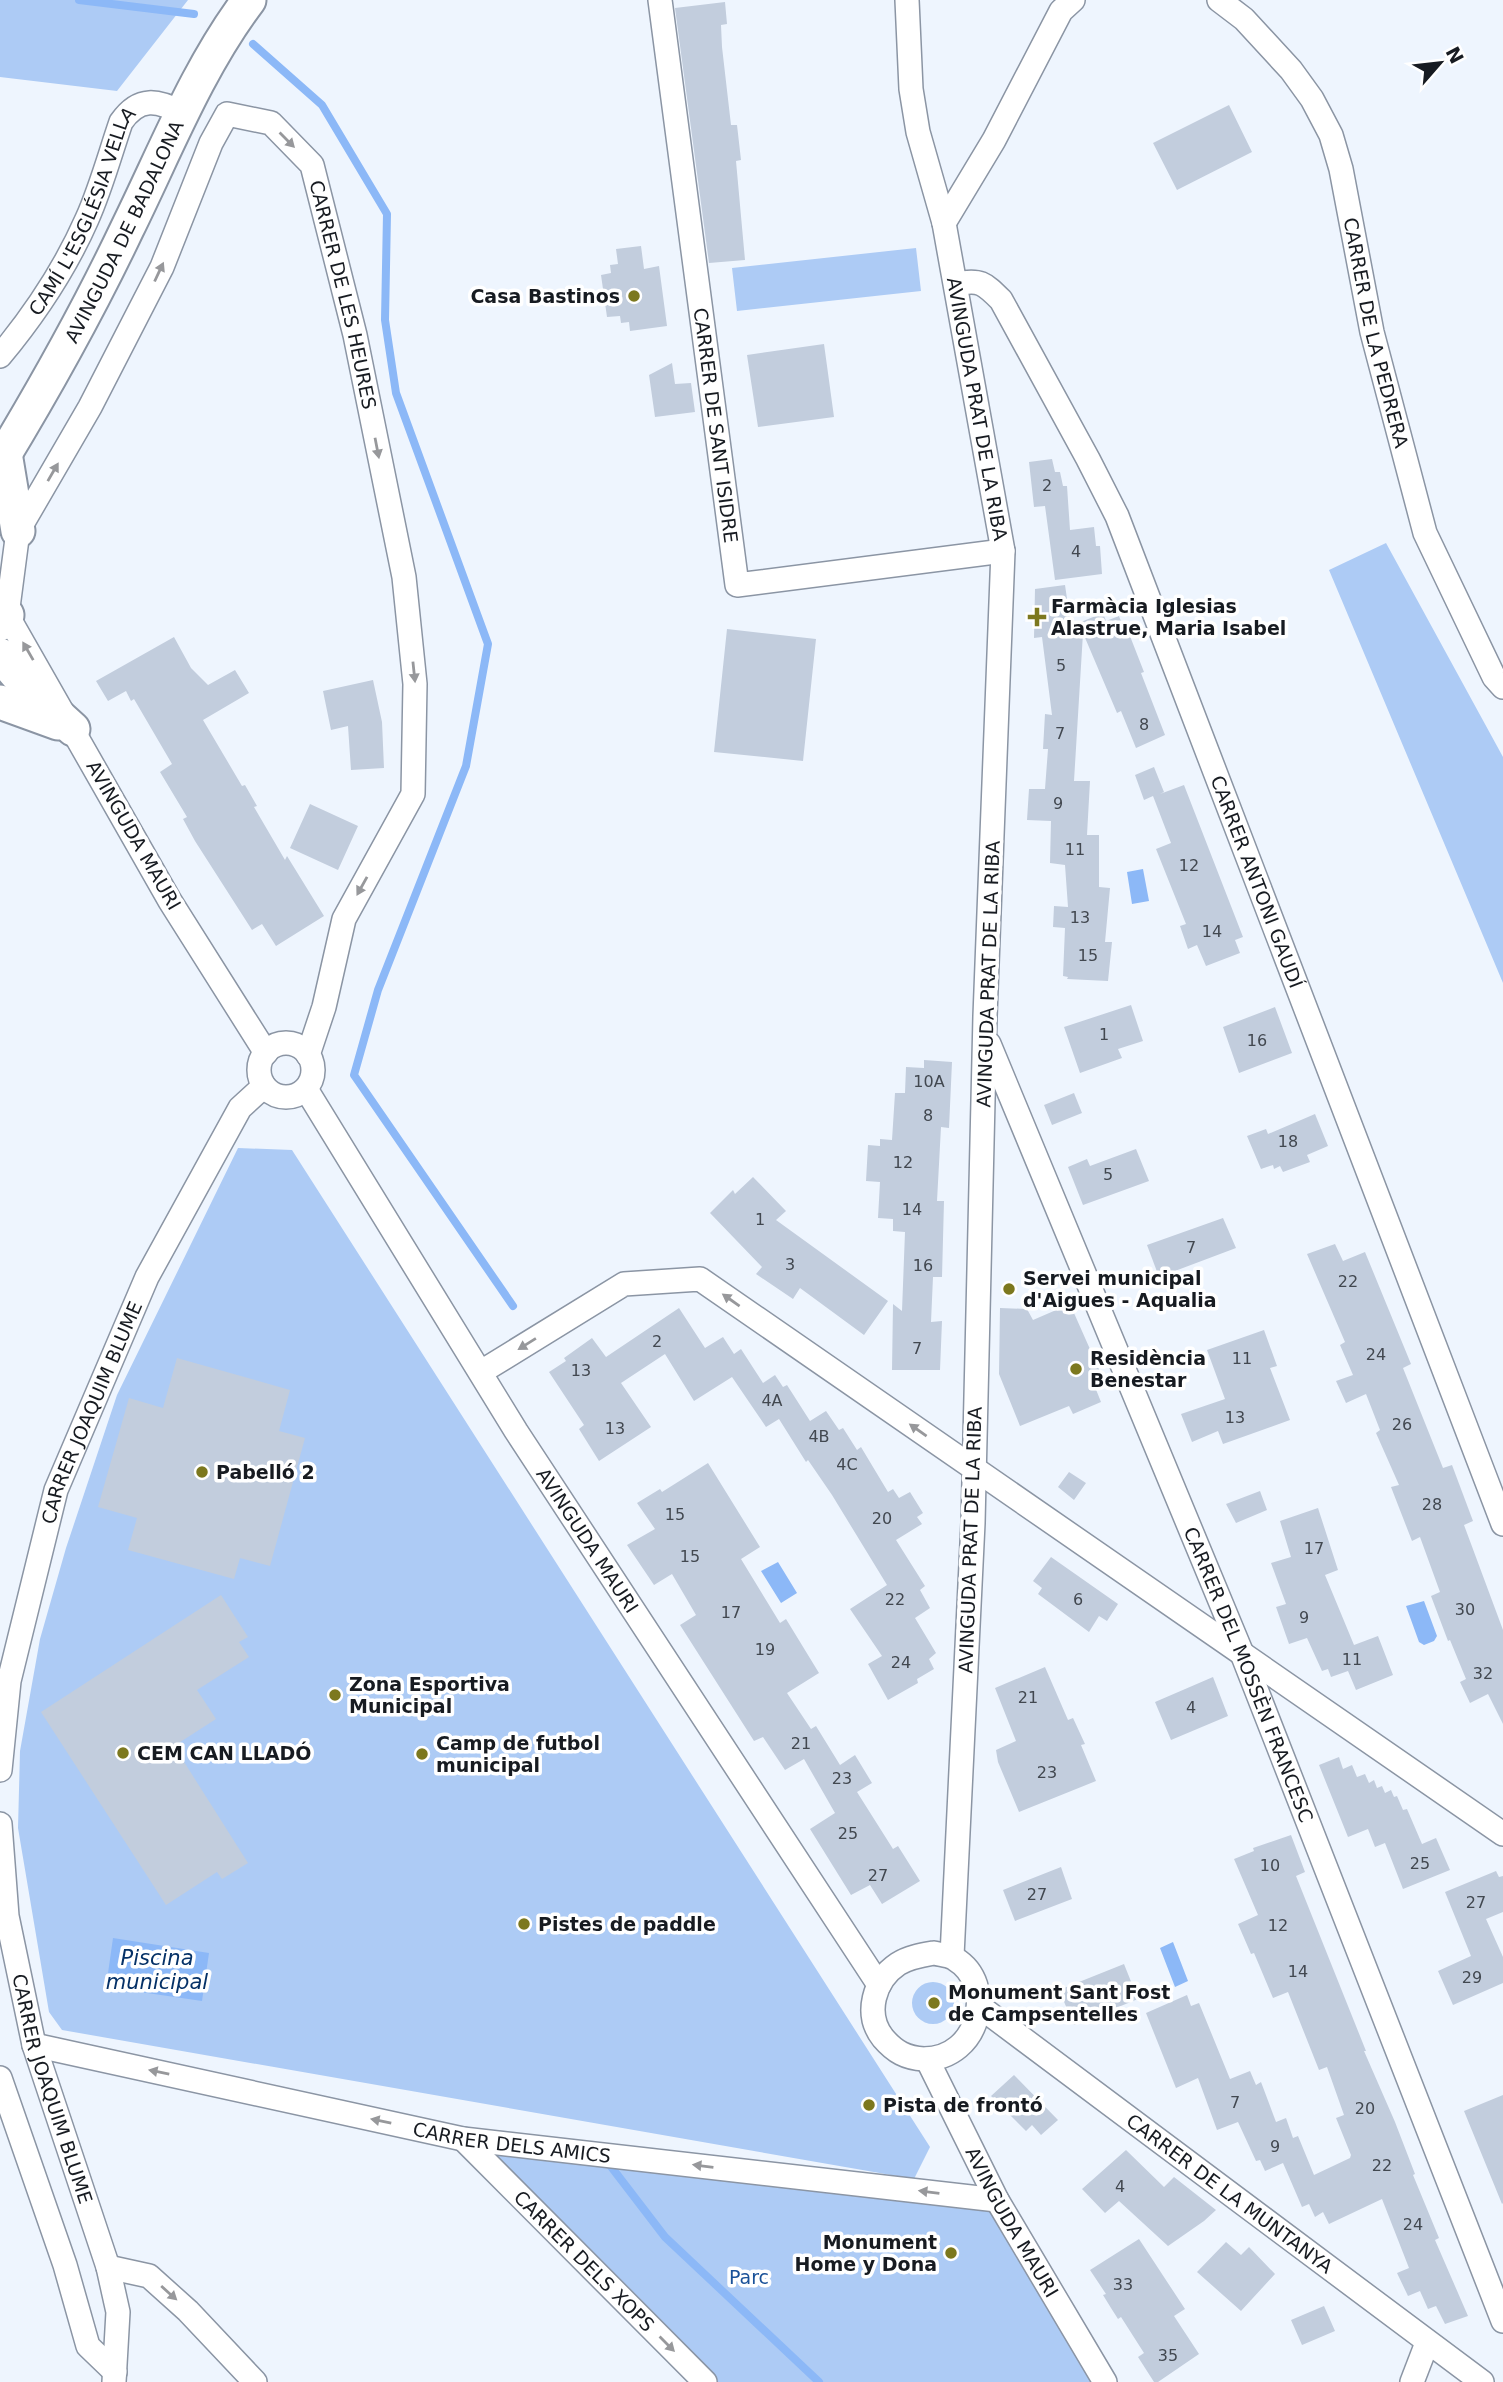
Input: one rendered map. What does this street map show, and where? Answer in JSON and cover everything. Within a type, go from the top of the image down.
[{"type":"street","name":"AVINGUDA DE BADALONA","points":[[3,458],[95,296],[215,52],[249,0]]},
{"type":"street","name":"CARRER DE SANT ISIDRE","points":[[660,0],[737,585],[1003,551]]},
{"type":"street","name":"AVINGUDA PRAT DE LA RIBA","points":[[908,0],[910,75],[918,132],[943,223],[956,284],[1003,551],[985,1034],[974,1469],[952,1956]]},
{"type":"street","points":[[943,223],[994,140],[1061,11],[1073,0]]},
{"type":"street","name":"CARRER DE LA PEDRERA","points":[[1219,0],[1244,19],[1291,70],[1312,99],[1331,135],[1341,169],[1372,332],[1425,533],[1494,677],[1503,687]]},
{"type":"street","name":"CAMÍ L'ESGLÉSIA VELLA","points":[[0,356],[64,268],[88,218],[121,122],[128,111],[150,102],[164,104],[183,113]]},
{"type":"street","name":"CARRER DE LES HEURES","points":[[2,616],[18,531],[90,407],[162,267],[211,143],[227,114],[271,123],[312,164],[355,335],[404,578],[415,684],[413,794],[344,919],[324,1006],[309,1055]]},
{"type":"street","name":"CARRER ANTONI GAUDÍ","points":[[956,284],[972,281],[986,284],[1001,300],[1117,516],[1503,1524]]},
{"type":"street","points":[[3,458],[18,531]]},
{"type":"street","name":"AVINGUDA MAURI","points":[[2,616],[73,729],[170,901],[266,1053]]},
{"type":"street","points":[[0,655],[30,690],[73,729]]},
{"type":"street","points":[[0,702],[73,729]]},
{"type":"street","name":"CARRER DEL MOSSÈN FRANCESC","points":[[985,1034],[1243,1656],[1503,2321]]},
{"type":"street","points":[[287,1043],[303,1049],[309,1055],[313,1072],[306,1089],[300,1094],[285,1098],[270,1092],[264,1086],[259,1069],[266,1053],[272,1047],[287,1043]]},
{"type":"street","name":"CARRER JOAQUIM BLUME","points":[[0,1770],[9,1681],[56,1490],[147,1277],[240,1108],[264,1086]]},
{"type":"street","name":"AVINGUDA MAURI","points":[[306,1089],[516,1431],[879,1984]]},
{"type":"street","points":[[481,1372],[624,1283],[700,1279],[1503,1834]]},
{"type":"street","name":"CARRER JOAQUIM BLUME","points":[[0,1824],[7,1916],[34,2045],[108,2267],[118,2312],[114,2377]]},
{"type":"street","points":[[934,1953],[952,1956],[970,1975],[979,2006],[971,2034],[954,2052],[940,2058],[912,2058],[898,2054],[880,2034],[874,2021],[872,2006],[879,1984],[899,1963],[916,1956],[934,1953]]},
{"type":"street","name":"CARRER DE LA MUNTANYA","points":[[979,2006],[1482,2382]]},
{"type":"street","name":"CARRER DELS AMICS","points":[[34,2045],[463,2139],[997,2200]]},
{"type":"street","name":"AVINGUDA MAURI","points":[[927,2059],[997,2200],[1105,2382]]},
{"type":"street","points":[[0,2078],[65,2265],[88,2346],[114,2377]]},
{"type":"street","name":"CARRER DELS XOPS","points":[[463,2139],[705,2382]]},
{"type":"street","points":[[108,2267],[149,2276],[188,2311],[255,2382]]},
{"type":"street","points":[[1412,2382],[1427,2343]]},
{"type":"green space","points":[[0,0],[188,0],[117,91],[0,77]]},
{"type":"green space","points":[[916,248],[921,291],[737,311],[732,268]]},
{"type":"green space","points":[[1386,543],[1503,757],[1503,983],[1329,570]]},
{"type":"green space","name":"Zona Esportiva Municipal","points":[[238,1148],[292,1150],[930,2147],[914,2179],[62,2030],[49,2012],[18,1828],[20,1751],[40,1639],[66,1548],[117,1395]]},
{"type":"green space","points":[[933,1982],[948,1988],[954,2003],[948,2018],[933,2024],[918,2018],[912,2003],[918,1988]]},
{"type":"green space","name":"Parc","points":[[463,2139],[997,2200],[1105,2382],[705,2382]]},
{"type":"water","points":[[1143,869],[1149,901],[1132,904],[1127,872]]},
{"type":"water","points":[[778,1562],[797,1593],[781,1603],[761,1571]]},
{"type":"water","points":[[1424,1601],[1437,1636],[1434,1641],[1424,1645],[1419,1642],[1406,1606]]},
{"type":"water","name":"Piscina municipal","points":[[113,1938],[209,1953],[202,2001],[106,1987]]},
{"type":"water","points":[[1173,1942],[1188,1981],[1175,1987],[1160,1948]]},
{"type":"building","points":[[725,2],[727,24],[721,25],[722,47],[731,125],[737,125],[741,160],[736,161],[745,260],[709,263],[675,8]]},
{"type":"building","points":[[1229,105],[1252,152],[1177,190],[1153,143]]},
{"type":"building","name":"Casa Bastinos","points":[[641,246],[644,269],[659,266],[667,326],[630,331],[629,322],[621,323],[620,316],[607,317],[601,275],[611,273],[610,265],[618,264],[616,249]]},
{"type":"building","points":[[824,344],[834,417],[758,427],[747,355]]},
{"type":"building","points":[[672,363],[675,384],[691,383],[695,412],[655,417],[649,375]]},
{"type":"building","points":[[1052,459],[1055,472],[1060,472],[1063,486],[1067,486],[1070,530],[1094,527],[1096,546],[1100,546],[1102,574],[1055,580],[1045,506],[1034,507],[1029,462]]},
{"type":"building","points":[[1065,585],[1071,626],[1103,613],[1106,621],[1119,616],[1125,632],[1128,631],[1144,672],[1141,673],[1165,735],[1136,748],[1121,711],[1117,713],[1083,633],[1074,781],[1090,781],[1087,835],[1099,835],[1099,887],[1110,888],[1105,942],[1112,942],[1108,981],[1067,979],[1068,977],[1063,976],[1065,928],[1053,927],[1054,906],[1068,907],[1065,865],[1050,863],[1051,821],[1027,820],[1029,789],[1045,789],[1048,749],[1043,749],[1045,714],[1052,715],[1042,637],[1034,638],[1035,589]]},
{"type":"building","points":[[727,629],[816,639],[803,761],[714,752]]},
{"type":"building","points":[[174,637],[191,668],[208,685],[235,670],[249,693],[203,720],[242,786],[245,785],[257,806],[254,807],[285,860],[287,856],[324,916],[276,946],[262,924],[252,930],[195,841],[183,819],[187,817],[160,772],[172,764],[134,699],[131,701],[126,691],[108,701],[96,681]]},
{"type":"building","points":[[373,680],[382,722],[384,768],[351,770],[348,726],[331,730],[323,691]]},
{"type":"building","points":[[1154,767],[1164,792],[1160,794],[1184,785],[1243,937],[1235,940],[1240,953],[1206,966],[1197,945],[1188,949],[1180,926],[1186,924],[1156,849],[1171,843],[1153,796],[1144,800],[1135,775]]},
{"type":"building","points":[[310,804],[358,826],[338,870],[290,848]]},
{"type":"building","points":[[1131,1005],[1143,1041],[1118,1049],[1122,1058],[1080,1073],[1064,1027]]},
{"type":"building","points":[[1275,1007],[1292,1053],[1239,1073],[1223,1027]]},
{"type":"building","points":[[924,1060],[952,1062],[949,1128],[941,1127],[937,1201],[944,1201],[942,1277],[933,1277],[931,1322],[942,1321],[940,1370],[892,1370],[893,1304],[902,1311],[905,1232],[893,1231],[893,1219],[878,1218],[880,1182],[866,1181],[868,1145],[880,1146],[880,1139],[892,1140],[895,1093],[905,1093],[906,1067],[924,1068]]},
{"type":"building","points":[[1074,1093],[1082,1113],[1052,1125],[1044,1105]]},
{"type":"building","points":[[1315,1114],[1328,1146],[1307,1155],[1310,1162],[1283,1172],[1280,1166],[1274,1169],[1273,1165],[1261,1169],[1247,1136],[1266,1129],[1268,1134]]},
{"type":"building","points":[[1136,1149],[1149,1181],[1083,1205],[1068,1167],[1087,1159],[1090,1166]]},
{"type":"building","points":[[753,1177],[786,1211],[776,1220],[888,1301],[864,1335],[800,1288],[793,1299],[756,1274],[762,1267],[710,1213],[733,1190],[735,1194]]},
{"type":"building","points":[[1223,1218],[1236,1248],[1159,1277],[1147,1245]]},
{"type":"building","points":[[1335,1244],[1343,1261],[1365,1252],[1411,1364],[1403,1368],[1443,1468],[1452,1465],[1473,1521],[1464,1525],[1503,1630],[1503,1724],[1488,1694],[1470,1703],[1460,1682],[1466,1679],[1431,1596],[1440,1592],[1420,1537],[1412,1541],[1391,1487],[1399,1485],[1376,1433],[1380,1430],[1366,1394],[1346,1403],[1336,1381],[1353,1375],[1340,1345],[1345,1342],[1307,1254]]},
{"type":"building","name":"Residència Benestar","points":[[1070,1304],[1105,1383],[1095,1387],[1101,1402],[1073,1414],[1069,1406],[1020,1426],[999,1374],[1000,1308],[1027,1309],[1033,1320]]},
{"type":"building","points":[[679,1308],[705,1348],[723,1337],[734,1354],[741,1349],[763,1383],[775,1375],[783,1387],[787,1385],[810,1421],[826,1411],[839,1430],[843,1428],[857,1450],[861,1447],[888,1492],[893,1489],[899,1498],[910,1492],[923,1513],[917,1517],[922,1524],[896,1540],[925,1586],[920,1590],[930,1608],[915,1618],[936,1653],[929,1659],[934,1669],[917,1679],[918,1683],[888,1700],[868,1664],[882,1656],[850,1609],[887,1585],[832,1495],[808,1460],[806,1462],[779,1419],[766,1427],[732,1377],[694,1401],[665,1354],[621,1383],[651,1427],[599,1461],[579,1429],[584,1425],[549,1372],[592,1338],[606,1357]]},
{"type":"building","points":[[1264,1330],[1277,1366],[1270,1368],[1290,1420],[1223,1444],[1218,1431],[1192,1442],[1181,1414],[1225,1399],[1207,1350]]},
{"type":"building","name":"Pabelló 2","points":[[177,1358],[290,1390],[279,1431],[305,1438],[270,1566],[240,1558],[234,1579],[128,1550],[137,1518],[98,1507],[129,1398],[163,1408]]},
{"type":"building","points":[[708,1463],[760,1547],[741,1559],[780,1623],[786,1619],[819,1673],[787,1693],[811,1729],[816,1726],[840,1765],[855,1755],[872,1783],[857,1792],[893,1849],[898,1846],[920,1881],[882,1904],[870,1885],[851,1895],[810,1829],[835,1813],[804,1759],[785,1770],[763,1737],[754,1741],[680,1625],[696,1615],[672,1574],[654,1585],[627,1545],[655,1529],[637,1503],[660,1489],[662,1492]]},
{"type":"building","points":[[1069,1472],[1086,1483],[1074,1500],[1058,1487]]},
{"type":"building","points":[[1260,1491],[1267,1510],[1236,1523],[1226,1504]]},
{"type":"building","points":[[1318,1508],[1338,1570],[1325,1575],[1354,1645],[1378,1636],[1393,1675],[1356,1690],[1348,1671],[1331,1677],[1328,1669],[1322,1671],[1307,1638],[1289,1644],[1276,1607],[1286,1604],[1271,1563],[1291,1557],[1280,1521]]},
{"type":"building","points":[[1051,1557],[1118,1604],[1107,1621],[1099,1616],[1089,1632],[1038,1594],[1042,1588],[1033,1581]]},
{"type":"building","name":"CEM CAN LLADÓ","points":[[221,1595],[248,1637],[239,1642],[249,1657],[197,1690],[216,1719],[174,1746],[248,1863],[222,1879],[217,1872],[166,1905],[41,1712]]},
{"type":"building","points":[[1045,1667],[1068,1720],[1073,1718],[1085,1744],[1081,1745],[1096,1781],[1019,1812],[998,1762],[996,1750],[1016,1741],[995,1688]]},
{"type":"building","points":[[1213,1677],[1228,1716],[1171,1740],[1155,1702]]},
{"type":"building","points":[[1339,1757],[1343,1769],[1352,1765],[1357,1777],[1365,1774],[1369,1783],[1374,1780],[1377,1788],[1382,1786],[1385,1793],[1391,1790],[1394,1797],[1397,1796],[1403,1810],[1407,1809],[1422,1844],[1436,1838],[1450,1870],[1403,1889],[1385,1843],[1375,1847],[1368,1829],[1348,1837],[1319,1765]]},
{"type":"building","points":[[1291,1835],[1305,1872],[1296,1876],[1415,2174],[1413,2175],[1439,2238],[1435,2240],[1468,2316],[1445,2324],[1436,2306],[1428,2309],[1420,2291],[1408,2296],[1397,2273],[1409,2268],[1382,2199],[1329,2224],[1323,2212],[1315,2217],[1309,2204],[1302,2207],[1283,2163],[1265,2171],[1260,2160],[1256,2161],[1238,2122],[1217,2130],[1198,2078],[1176,2088],[1146,2013],[1187,1995],[1191,2006],[1199,2003],[1230,2079],[1250,2071],[1256,2085],[1261,2082],[1276,2122],[1286,2118],[1293,2138],[1298,2136],[1314,2175],[1350,2158],[1336,2118],[1344,2115],[1327,2067],[1319,2070],[1288,1992],[1273,1998],[1238,1924],[1258,1915],[1234,1859],[1254,1851],[1253,1848]]},
{"type":"building","points":[[1061,1867],[1072,1899],[1015,1921],[1003,1890]]},
{"type":"building","points":[[1496,1871],[1499,1877],[1503,1876],[1503,1912],[1486,1919],[1503,1957],[1503,1983],[1453,2005],[1438,1971],[1471,1956],[1445,1892]]},
{"type":"building","points":[[1124,1964],[1138,1999],[1074,2025],[1059,1990]]},
{"type":"building","points":[[1014,2075],[1058,2120],[1041,2135],[1032,2125],[1026,2131],[991,2096]]},
{"type":"building","points":[[1503,2095],[1503,2203],[1502,2204],[1464,2111]]},
{"type":"building","points":[[1126,2150],[1164,2187],[1174,2177],[1216,2210],[1168,2246],[1119,2201],[1105,2213],[1082,2189]]},
{"type":"building","points":[[1139,2239],[1185,2309],[1174,2316],[1199,2354],[1158,2382],[1154,2382],[1138,2357],[1144,2353],[1121,2317],[1118,2319],[1090,2270]]},
{"type":"building","points":[[1226,2242],[1241,2255],[1249,2247],[1275,2274],[1241,2311],[1197,2272]]},
{"type":"building","points":[[1324,2306],[1335,2331],[1302,2345],[1291,2320]]},
{"type":"waterway","points":[[79,0],[194,14]]},
{"type":"waterway","points":[[253,44],[322,105],[387,214],[385,320],[396,393],[488,644],[466,766],[378,990],[354,1075],[513,1306]]},
{"type":"waterway","points":[[606,2160],[665,2237],[819,2382]]},
{"type":"place","name":"Casa Bastinos","points":[[634,296]]},
{"type":"place","name":"Farmàcia Iglesias Alastrue, Maria Isabel","points":[[1037,617]]},
{"type":"place","name":"Servei municipal d'Aigues - Aqualia","points":[[1009,1289]]},
{"type":"place","name":"Residència Benestar","points":[[1076,1369]]},
{"type":"place","name":"Pabelló 2","points":[[202,1472]]},
{"type":"place","name":"Zona Esportiva Municipal","points":[[335,1695]]},
{"type":"place","name":"CEM CAN LLADÓ","points":[[123,1753]]},
{"type":"place","name":"Camp de futbol municipal","points":[[422,1754]]},
{"type":"place","name":"Pistes de paddle","points":[[524,1924]]},
{"type":"place","name":"Monument Sant Fost de Campsentelles","points":[[934,2003]]},
{"type":"place","name":"Pista de frontó","points":[[869,2105]]},
{"type":"place","name":"Monument Home y Dona","points":[[951,2253]]}]
